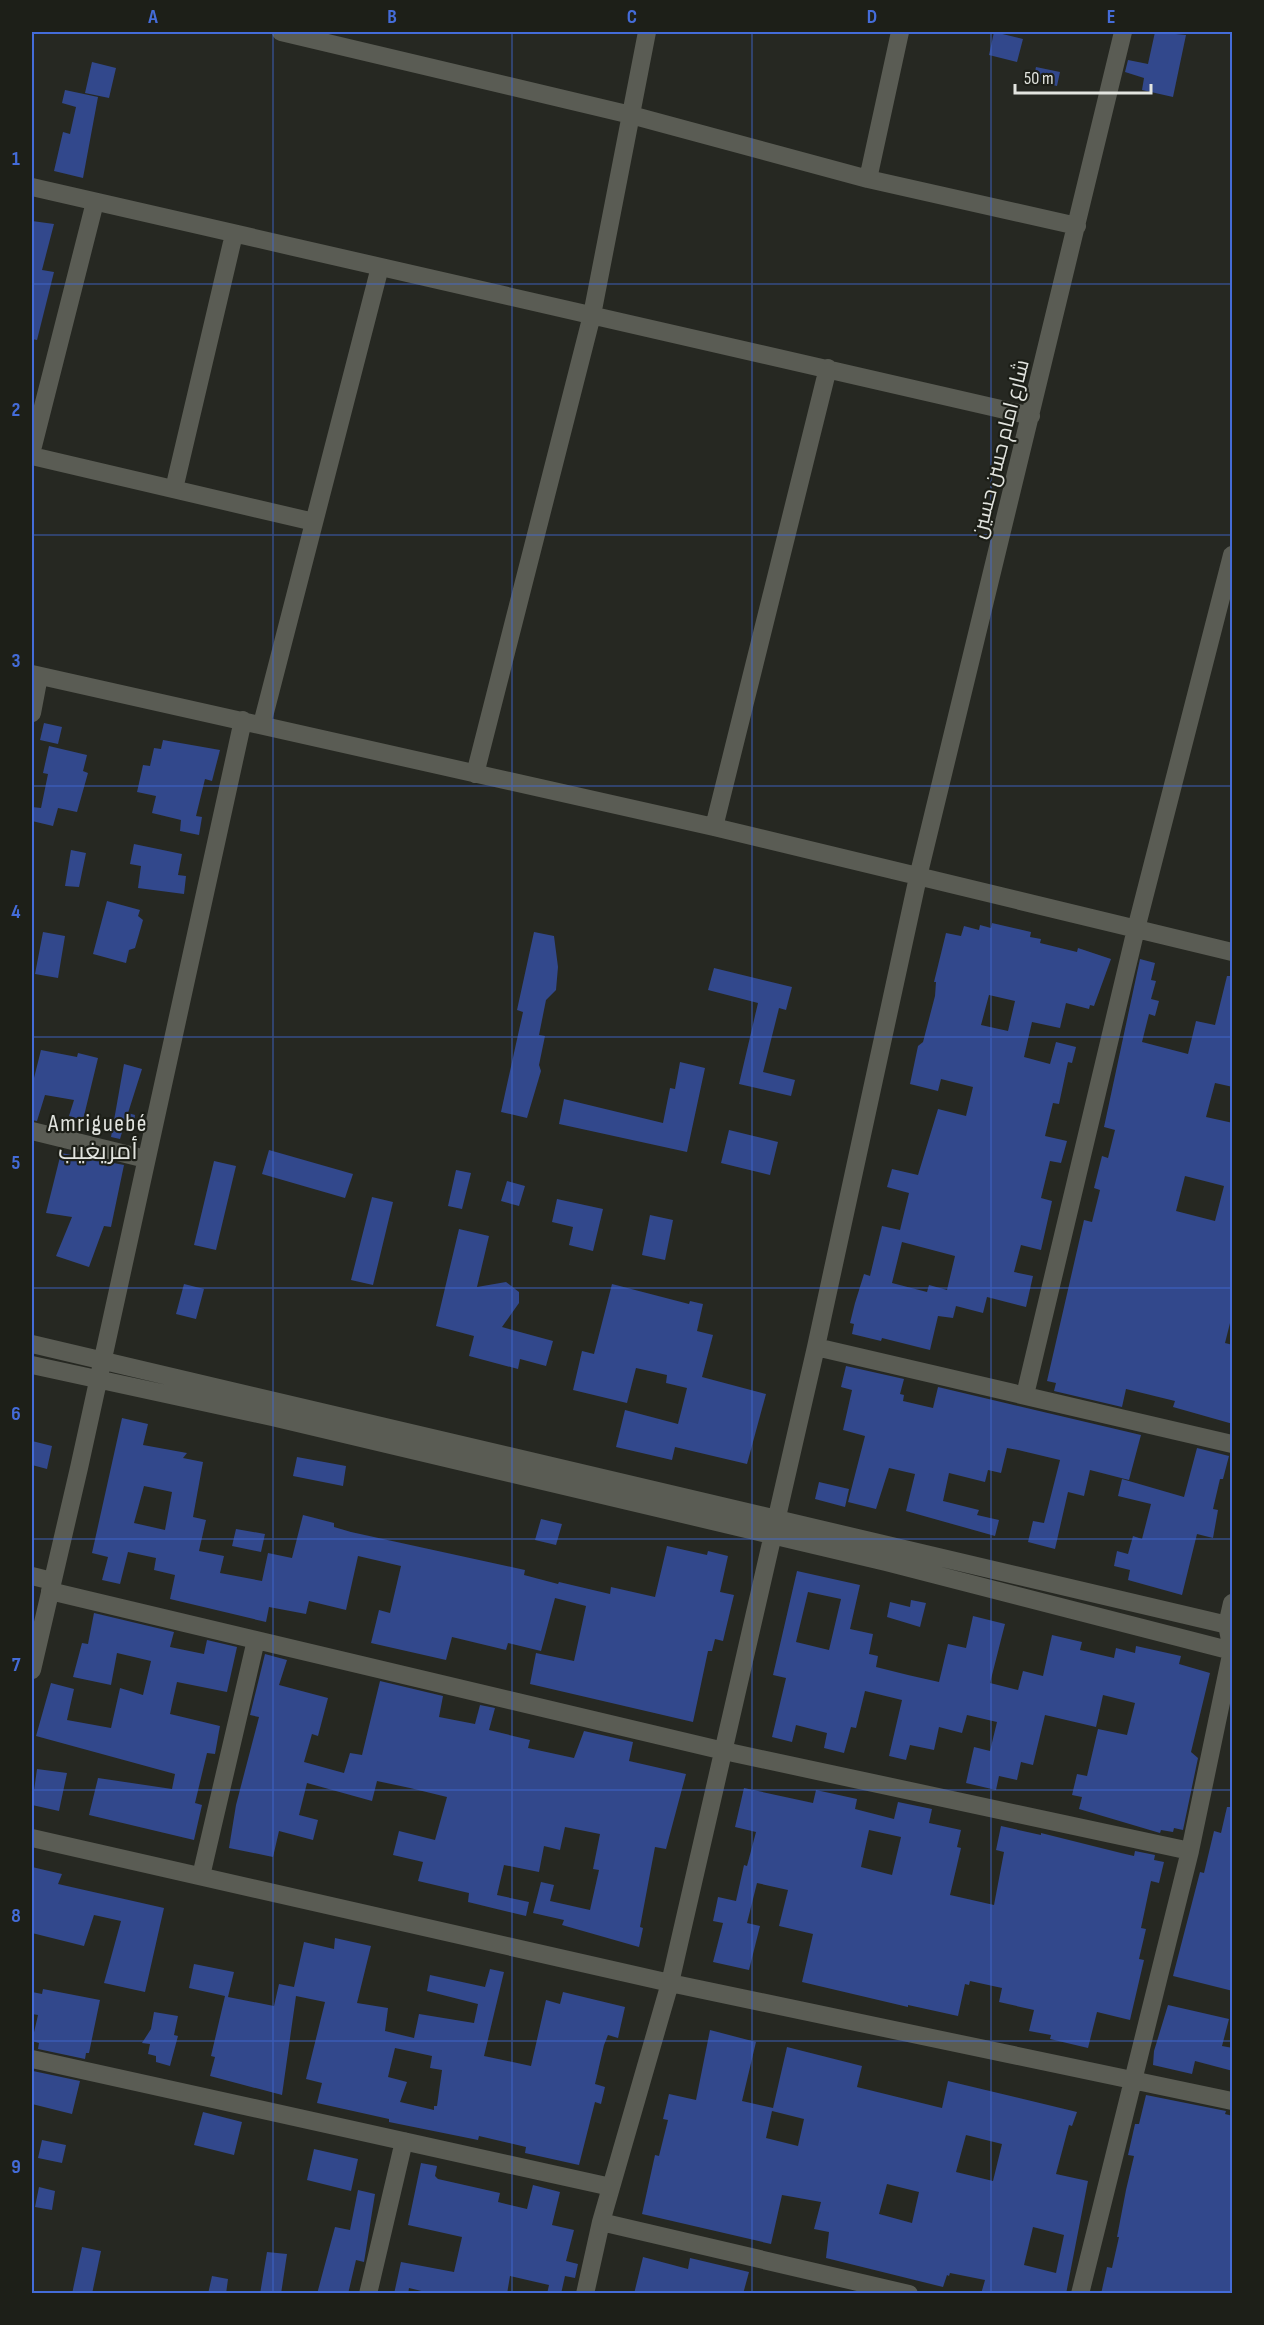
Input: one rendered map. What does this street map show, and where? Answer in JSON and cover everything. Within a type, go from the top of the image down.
[{"type":"street","points":[[281,32],[631,115],[868,178],[1077,226]]},
{"type":"street","points":[[475,774],[592,315],[647,32]]},
{"type":"street","points":[[868,178],[900,32]]},
{"type":"street","name":"شارع امام حسن حسين","points":[[585,2294],[601,2222],[670,1983],[816,1347],[918,877],[1123,32]]},
{"type":"street","points":[[32,187],[1031,416]]},
{"type":"street","points":[[32,450],[95,202]]},
{"type":"street","points":[[174,489],[234,234]]},
{"type":"street","points":[[262,724],[380,267]]},
{"type":"street","points":[[714,827],[828,368]]},
{"type":"street","points":[[32,456],[314,522]]},
{"type":"street","points":[[1025,1395],[1136,929],[1233,555]]},
{"type":"street","points":[[32,713],[35,675],[714,827],[1233,952]]},
{"type":"street","points":[[32,1670],[243,720]]},
{"type":"street","points":[[32,1131],[146,1159]]},
{"type":"street","points":[[32,1344],[774,1527],[886,1562],[1232,1651]]},
{"type":"street","points":[[816,1347],[1233,1444]]},
{"type":"street","points":[[32,1365],[1230,1625]]},
{"type":"street","points":[[32,1576],[51,1586],[256,1640],[724,1751],[1190,1851]]},
{"type":"street","points":[[1080,2294],[1190,1851],[1232,1651],[1230,1625],[1233,1603]]},
{"type":"street","points":[[201,1876],[256,1640]]},
{"type":"street","points":[[32,1838],[670,1983],[1233,2101]]},
{"type":"street","points":[[32,2059],[611,2187]]},
{"type":"street","points":[[368,2294],[404,2141]]},
{"type":"street","points":[[601,2222],[909,2294]]},
{"type":"building","points":[[994,32],[1023,39],[1017,62],[989,55]]},
{"type":"building","points":[[1155,32],[1186,35],[1173,97],[1142,90],[1144,78],[1125,72],[1128,60],[1148,64]]},
{"type":"building","points":[[92,62],[116,68],[109,98],[85,93]]},
{"type":"building","points":[[1036,67],[1060,72],[1057,86],[1033,80]]},
{"type":"building","points":[[65,90],[98,97],[83,178],[54,171],[63,132],[70,134],[76,107],[62,103]]},
{"type":"building","points":[[32,221],[54,224],[42,270],[54,272],[37,340],[32,339]]},
{"type":"building","points":[[44,723],[62,727],[58,744],[40,740]]},
{"type":"building","points":[[163,740],[220,750],[212,781],[205,779],[196,816],[202,817],[199,835],[180,831],[181,820],[152,813],[156,796],[137,792],[143,765],[150,766],[154,748],[161,749]]},
{"type":"building","points":[[49,746],[87,755],[83,771],[88,773],[77,812],[58,808],[53,826],[32,821],[32,807],[41,808],[48,774],[43,773]]},
{"type":"building","points":[[134,844],[182,854],[178,875],[186,876],[184,894],[138,888],[141,866],[130,864]]},
{"type":"building","points":[[71,850],[86,853],[79,887],[65,886]]},
{"type":"building","points":[[107,901],[140,910],[138,916],[143,920],[135,948],[129,950],[126,963],[93,954]]},
{"type":"building","points":[[992,923],[1031,932],[1030,937],[1041,939],[1040,943],[1077,952],[1078,948],[1111,959],[1094,1006],[1090,1005],[1089,1009],[1066,1003],[1060,1028],[1032,1022],[1024,1057],[1050,1064],[1056,1042],[1076,1047],[1072,1063],[1068,1062],[1059,1104],[1053,1103],[1045,1136],[1067,1141],[1061,1163],[1050,1161],[1041,1198],[1052,1201],[1041,1250],[1021,1245],[1014,1272],[1033,1276],[1026,1307],[987,1297],[983,1313],[956,1306],[953,1318],[938,1316],[930,1350],[882,1338],[881,1341],[852,1334],[854,1324],[850,1323],[855,1303],[864,1274],[870,1276],[882,1226],[900,1230],[909,1193],[887,1187],[892,1169],[918,1175],[938,1109],[966,1116],[973,1087],[941,1079],[938,1091],[910,1084],[918,1046],[923,1042],[935,996],[936,982],[934,982],[946,933],[961,936],[964,926],[979,930],[980,925],[991,928]],"holes":[[[989,995],[1015,1001],[1008,1031],[981,1025]],[[902,1242],[955,1256],[947,1290],[929,1285],[927,1292],[892,1283]]]},
{"type":"building","points":[[43,932],[65,936],[58,978],[35,974]]},
{"type":"building","points":[[534,932],[554,936],[558,967],[556,990],[546,1000],[539,1035],[545,1036],[539,1065],[541,1071],[527,1118],[501,1112],[523,1012],[517,1010]]},
{"type":"building","points":[[1140,959],[1155,963],[1151,980],[1156,981],[1151,999],[1159,1001],[1155,1016],[1149,1014],[1142,1042],[1188,1054],[1196,1021],[1215,1025],[1227,976],[1233,976],[1233,1087],[1215,1083],[1206,1117],[1233,1123],[1233,1311],[1225,1343],[1233,1345],[1233,1424],[1173,1407],[1175,1401],[1126,1389],[1122,1407],[1054,1391],[1056,1383],[1047,1381],[1084,1220],[1092,1222],[1100,1190],[1094,1188],[1102,1156],[1108,1158],[1115,1130],[1104,1127]],"holes":[[[1185,1176],[1224,1186],[1215,1221],[1176,1211]]]},
{"type":"building","points":[[714,968],[792,987],[786,1010],[779,1008],[763,1072],[795,1080],[791,1096],[739,1084],[758,1003],[708,990]]},
{"type":"building","points":[[41,1050],[77,1057],[78,1053],[98,1058],[83,1120],[69,1116],[74,1100],[45,1095],[37,1121],[32,1120],[32,1086]]},
{"type":"building","points":[[680,1062],[705,1068],[687,1152],[559,1124],[564,1099],[663,1123],[670,1088],[675,1089]]},
{"type":"building","points":[[124,1064],[142,1069],[128,1113],[135,1115],[133,1131],[123,1129],[120,1139],[111,1137]]},
{"type":"building","points":[[729,1130],[778,1142],[770,1175],[721,1163]]},
{"type":"building","points":[[269,1150],[353,1174],[345,1198],[262,1174]]},
{"type":"building","points":[[61,1153],[124,1165],[111,1227],[104,1226],[89,1267],[56,1256],[72,1217],[46,1213]]},
{"type":"building","points":[[214,1161],[236,1166],[216,1250],[194,1245]]},
{"type":"building","points":[[456,1170],[471,1173],[462,1209],[448,1206]]},
{"type":"building","points":[[507,1181],[525,1186],[519,1206],[501,1201]]},
{"type":"building","points":[[372,1197],[393,1202],[373,1285],[351,1280]]},
{"type":"building","points":[[557,1199],[603,1209],[593,1251],[569,1245],[573,1227],[552,1222]]},
{"type":"building","points":[[650,1215],[673,1220],[665,1260],[642,1255]]},
{"type":"building","points":[[459,1229],[489,1236],[477,1287],[506,1282],[519,1292],[519,1303],[502,1327],[553,1341],[546,1366],[520,1359],[518,1369],[469,1356],[474,1336],[436,1326]]},
{"type":"building","points":[[184,1284],[204,1289],[196,1319],[176,1314]]},
{"type":"building","points":[[612,1284],[689,1304],[690,1301],[703,1304],[697,1331],[713,1335],[702,1377],[766,1394],[747,1464],[675,1447],[672,1460],[616,1447],[625,1410],[678,1424],[687,1388],[666,1383],[667,1375],[636,1368],[627,1403],[573,1390],[582,1351],[594,1354]]},
{"type":"building","points":[[846,1366],[904,1379],[900,1394],[904,1395],[903,1401],[933,1408],[938,1387],[1141,1435],[1129,1480],[1090,1470],[1084,1496],[1068,1492],[1055,1549],[1028,1542],[1033,1521],[1044,1523],[1060,1460],[1018,1450],[1007,1448],[1001,1473],[988,1470],[985,1482],[949,1473],[943,1501],[979,1510],[977,1515],[999,1520],[995,1536],[906,1511],[915,1474],[889,1468],[876,1509],[848,1502],[865,1436],[843,1430],[852,1390],[841,1387]]},
{"type":"building","points":[[122,1418],[148,1424],[143,1445],[187,1453],[183,1458],[203,1462],[193,1517],[206,1520],[199,1551],[224,1556],[220,1573],[262,1581],[268,1553],[292,1558],[303,1515],[334,1523],[334,1527],[351,1532],[525,1570],[524,1575],[610,1594],[611,1587],[655,1597],[667,1546],[707,1555],[708,1551],[728,1556],[720,1592],[734,1595],[723,1641],[715,1639],[712,1651],[708,1651],[693,1722],[530,1684],[536,1653],[574,1661],[586,1606],[555,1598],[541,1651],[508,1643],[506,1650],[452,1637],[446,1660],[371,1643],[379,1610],[390,1613],[401,1566],[358,1556],[346,1610],[309,1601],[306,1614],[269,1607],[266,1622],[170,1599],[175,1575],[154,1570],[156,1558],[128,1552],[120,1584],[102,1580],[108,1557],[92,1553]],"holes":[[[144,1486],[172,1492],[165,1530],[134,1523]]]},
{"type":"building","points":[[32,1441],[52,1446],[47,1469],[32,1465]]},
{"type":"building","points":[[1197,1448],[1229,1456],[1223,1479],[1220,1479],[1213,1509],[1218,1510],[1213,1538],[1197,1534],[1182,1595],[1128,1580],[1130,1570],[1114,1566],[1117,1551],[1128,1554],[1133,1536],[1142,1539],[1151,1504],[1118,1496],[1122,1479],[1184,1497]]},
{"type":"building","points":[[297,1457],[346,1466],[343,1486],[293,1476]]},
{"type":"building","points":[[819,1482],[849,1489],[845,1507],[815,1499]]},
{"type":"building","points":[[541,1519],[562,1524],[556,1545],[535,1540]]},
{"type":"building","points":[[236,1529],[265,1534],[261,1552],[232,1546]]},
{"type":"building","points":[[797,1571],[860,1585],[850,1629],[873,1634],[869,1654],[878,1656],[876,1667],[939,1682],[948,1644],[966,1648],[973,1616],[1005,1624],[990,1683],[1018,1690],[1023,1671],[1043,1676],[1052,1635],[1082,1642],[1080,1650],[1114,1658],[1116,1648],[1135,1653],[1136,1646],[1181,1656],[1179,1664],[1210,1673],[1191,1752],[1198,1758],[1183,1830],[1174,1828],[1173,1832],[1161,1830],[1160,1833],[1079,1809],[1082,1797],[1072,1795],[1077,1774],[1087,1776],[1098,1729],[1127,1735],[1135,1703],[1103,1695],[1096,1727],[1045,1715],[1033,1765],[1021,1762],[1017,1780],[999,1776],[996,1790],[966,1783],[974,1747],[990,1751],[997,1722],[967,1715],[962,1733],[939,1727],[934,1750],[910,1745],[906,1760],[889,1756],[902,1700],[865,1691],[856,1728],[851,1727],[844,1753],[824,1748],[827,1733],[796,1725],[792,1742],[772,1737],[786,1678],[773,1675]],"holes":[[[808,1592],[841,1599],[829,1650],[796,1642]]]},
{"type":"building","points":[[911,1600],[926,1603],[920,1627],[887,1617],[890,1602],[910,1607]]},
{"type":"building","points":[[94,1613],[174,1632],[170,1647],[204,1654],[207,1640],[237,1647],[227,1692],[177,1682],[170,1714],[220,1726],[215,1754],[207,1753],[195,1803],[202,1805],[194,1840],[89,1815],[98,1778],[172,1789],[175,1774],[36,1736],[51,1683],[74,1689],[67,1720],[111,1728],[120,1688],[143,1695],[151,1661],[117,1653],[111,1685],[73,1677],[82,1643],[88,1644]]},
{"type":"building","points":[[265,1654],[287,1660],[279,1685],[328,1698],[318,1736],[312,1734],[304,1762],[344,1773],[350,1753],[362,1755],[380,1681],[443,1696],[439,1717],[475,1724],[480,1705],[495,1708],[489,1730],[530,1740],[528,1748],[574,1758],[584,1731],[633,1742],[629,1761],[686,1774],[666,1849],[655,1847],[640,1927],[643,1928],[639,1947],[562,1925],[564,1920],[533,1913],[541,1882],[554,1885],[550,1901],[590,1910],[599,1870],[593,1869],[600,1834],[565,1827],[560,1850],[544,1846],[539,1872],[504,1865],[497,1895],[529,1902],[526,1916],[468,1902],[469,1893],[418,1881],[423,1862],[393,1855],[399,1831],[435,1840],[447,1797],[410,1788],[377,1781],[372,1801],[307,1783],[299,1815],[318,1820],[313,1840],[279,1831],[273,1857],[229,1848],[236,1805],[259,1717],[250,1715]]},
{"type":"building","points":[[37,1769],[67,1773],[59,1811],[32,1805]]},
{"type":"building","points":[[744,1788],[813,1803],[816,1790],[857,1799],[855,1809],[894,1819],[898,1802],[932,1809],[929,1823],[961,1830],[957,1847],[961,1848],[950,1895],[994,1905],[1004,1852],[996,1850],[1001,1826],[1041,1835],[1041,1833],[1134,1856],[1135,1851],[1155,1855],[1154,1860],[1164,1862],[1159,1883],[1151,1881],[1141,1928],[1146,1929],[1139,1959],[1144,1960],[1130,2020],[1097,2012],[1088,2048],[1050,2039],[1051,2035],[1029,2031],[1034,2010],[999,2002],[1002,1988],[970,1981],[969,1985],[965,1984],[958,2016],[908,2005],[908,2007],[802,1982],[813,1934],[779,1926],[788,1890],[757,1883],[747,1923],[760,1926],[749,1970],[713,1962],[723,1923],[713,1921],[718,1897],[736,1901],[744,1865],[747,1866],[756,1832],[735,1827]],"holes":[[[869,1830],[901,1837],[892,1875],[861,1867]]]},
{"type":"building","points":[[1227,1807],[1233,1807],[1233,1991],[1173,1976],[1200,1872],[1204,1873],[1214,1831],[1221,1833]]},
{"type":"building","points":[[32,1867],[62,1874],[58,1884],[164,1908],[145,1992],[104,1983],[121,1921],[94,1915],[84,1946],[32,1933]]},
{"type":"building","points":[[335,1938],[371,1946],[357,2003],[388,2008],[385,2031],[414,2038],[419,2014],[474,2023],[478,2004],[427,1991],[430,1975],[485,1987],[490,1969],[504,1972],[484,2056],[531,2066],[546,2000],[560,2004],[563,1992],[625,2007],[618,2038],[608,2035],[604,2045],[595,2084],[605,2087],[601,2104],[595,2102],[579,2165],[525,2153],[526,2147],[479,2136],[478,2140],[389,2122],[389,2119],[317,2103],[322,2083],[306,2079],[325,2002],[296,1996],[282,2095],[210,2076],[215,2057],[211,2056],[225,1996],[189,1988],[194,1964],[234,1972],[228,1997],[274,2006],[279,1984],[294,1987],[304,1942],[334,1949]],"holes":[[[395,2048],[432,2056],[430,2068],[442,2070],[437,2106],[434,2106],[434,2110],[400,2102],[407,2082],[388,2077]]]},
{"type":"building","points":[[43,1989],[100,2000],[89,2053],[86,2053],[85,2059],[38,2049],[39,2043],[32,2041],[38,2015],[32,2014],[32,1992],[42,1994]]},
{"type":"building","points":[[1168,2005],[1229,2019],[1222,2046],[1233,2048],[1233,2071],[1195,2061],[1192,2074],[1153,2065],[1154,2051]]},
{"type":"building","points":[[154,2012],[178,2016],[174,2035],[178,2036],[170,2066],[156,2062],[156,2056],[148,2054],[150,2044],[142,2043],[151,2029]]},
{"type":"building","points":[[710,2030],[756,2042],[742,2101],[773,2108],[787,2047],[862,2066],[857,2087],[942,2108],[948,2081],[1077,2112],[1072,2126],[1069,2125],[1056,2174],[1088,2181],[1066,2294],[981,2294],[985,2280],[950,2273],[943,2287],[826,2258],[829,2232],[814,2229],[821,2202],[782,2195],[771,2244],[642,2214],[655,2155],[659,2156],[668,2120],[663,2119],[669,2094],[696,2100]],"holes":[[[772,2111],[804,2119],[798,2146],[766,2138]],[[966,2135],[1002,2144],[993,2181],[956,2172]],[[887,2184],[919,2192],[912,2223],[879,2214]],[[1033,2227],[1064,2235],[1056,2273],[1024,2265]]]},
{"type":"building","points":[[33,2071],[80,2081],[72,2114],[32,2104]]},
{"type":"building","points":[[1146,2095],[1226,2111],[1225,2114],[1233,2116],[1233,2294],[1101,2294],[1107,2267],[1112,2268],[1134,2156],[1128,2155],[1135,2124],[1139,2124]]},
{"type":"building","points":[[203,2112],[242,2122],[234,2155],[194,2145]]},
{"type":"building","points":[[42,2140],[66,2145],[62,2163],[38,2158]]},
{"type":"building","points":[[314,2149],[358,2159],[351,2191],[307,2180]]},
{"type":"building","points":[[421,2163],[437,2166],[435,2176],[438,2179],[500,2193],[498,2202],[527,2209],[533,2185],[560,2192],[552,2225],[574,2230],[566,2261],[578,2264],[575,2278],[565,2276],[561,2294],[547,2294],[549,2285],[510,2276],[507,2294],[434,2294],[409,2288],[408,2294],[394,2294],[401,2262],[454,2272],[462,2237],[408,2225]]},
{"type":"building","points":[[39,2187],[55,2191],[52,2210],[35,2207]]},
{"type":"building","points":[[358,2190],[375,2194],[364,2262],[356,2260],[348,2294],[317,2294],[335,2227],[350,2230]]},
{"type":"building","points":[[82,2247],[101,2251],[92,2294],[72,2294]]},
{"type":"building","points":[[267,2252],[287,2254],[281,2294],[260,2294]]},
{"type":"building","points":[[643,2257],[688,2269],[690,2258],[749,2272],[743,2294],[634,2294]]},
{"type":"building","points":[[212,2276],[228,2279],[226,2294],[208,2294]]},
{"type":"district","name":"Amriguebé أمريغيب","points":[[98,1137]]}]
